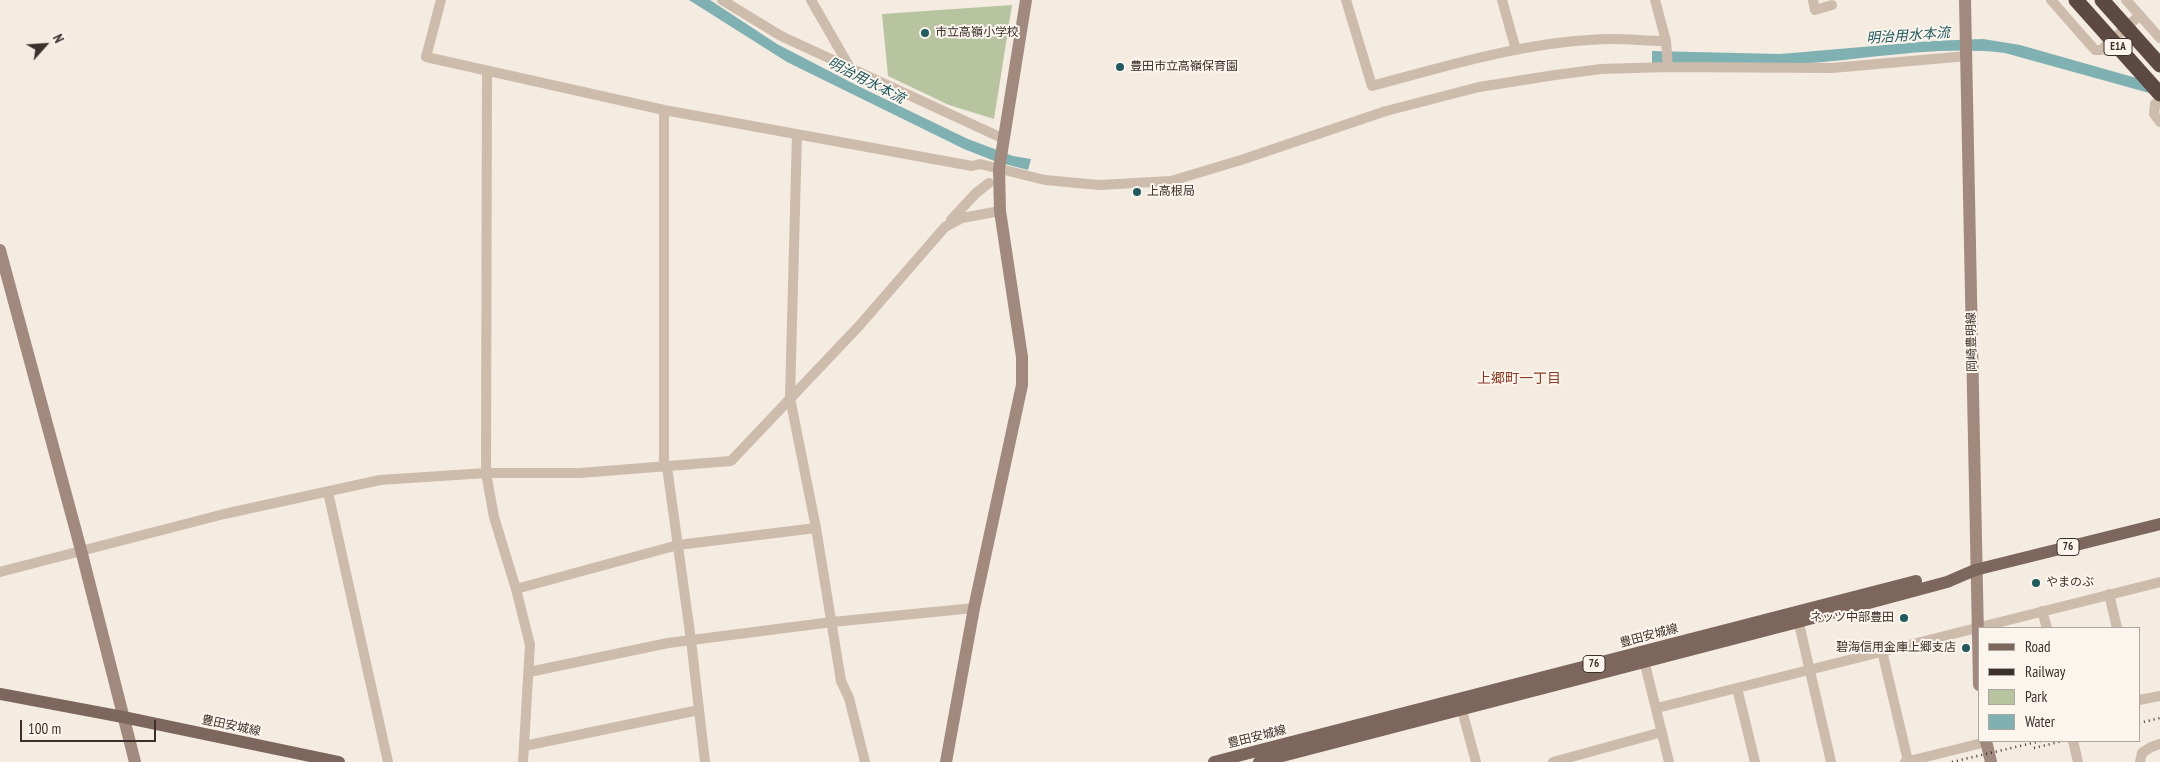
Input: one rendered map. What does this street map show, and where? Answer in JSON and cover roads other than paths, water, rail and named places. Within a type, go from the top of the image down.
[{"type":"highway","name":"E1A","points":[[2076,0],[2160,94]]},
{"type":"highway","name":"E1A","points":[[2102,0],[2160,65]]},
{"type":"main road","name":"豊田安城線","points":[[1259,762],[1460,705],[1797,617],[1948,573],[1975,570],[2160,524]]},
{"type":"main road","name":"豊田安城線","points":[[0,694],[123,717],[339,762]]},
{"type":"main road","name":"豊田安城線","points":[[1214,762],[1285,754]]},
{"type":"street","points":[[441,0],[426,57],[664,110],[972,166],[980,164],[999,166],[1045,180],[1099,185],[1171,181],[1241,160],[1386,111],[1479,87],[1601,69],[1668,65],[1832,68],[1966,54]]},
{"type":"street","points":[[722,0],[781,36],[849,66],[1003,145]]},
{"type":"street","points":[[811,0],[849,66]]},
{"type":"street","points":[[946,762],[974,608],[1020,396],[1023,371],[1000,211],[999,166],[1026,0]]},
{"type":"street","points":[[1346,0],[1372,86],[1452,63],[1516,50],[1612,39],[1667,45]]},
{"type":"street","points":[[1502,0],[1516,50]]},
{"type":"street","points":[[1655,0],[1667,45],[1668,65]]},
{"type":"street","points":[[1812,0],[1815,10],[1832,6]]},
{"type":"street","name":"岡崎豊明線","points":[[1965,0],[1978,666]]},
{"type":"street","points":[[2051,0],[2095,50],[2102,50],[2140,15]]},
{"type":"street","points":[[2126,0],[2160,38]]},
{"type":"street","points":[[488,72],[486,473],[494,517],[516,589],[530,645],[523,762]]},
{"type":"street","points":[[2160,104],[2155,104],[2154,114],[2160,122]]},
{"type":"street","points":[[664,110],[666,467],[691,640],[705,762]]},
{"type":"street","points":[[798,134],[790,398],[816,528],[841,681],[849,698],[865,762]]},
{"type":"street","points":[[0,572],[224,514],[380,480],[486,473],[580,473],[731,461],[859,326],[945,227],[976,193],[988,183]]},
{"type":"street","points":[[945,227],[962,218],[1000,211]]},
{"type":"street","points":[[0,250],[81,550],[135,762]]},
{"type":"street","points":[[328,492],[388,762]]},
{"type":"street","points":[[516,589],[678,545],[816,528]]},
{"type":"street","points":[[1980,627],[2160,582]]},
{"type":"street","points":[[2109,594],[2116,627]]},
{"type":"street","points":[[529,672],[691,640],[832,622],[974,608]]},
{"type":"street","points":[[2042,611],[2046,627]]},
{"type":"street","points":[[1797,617],[1830,762]]},
{"type":"street","points":[[1657,708],[1976,628]]},
{"type":"street","points":[[1882,651],[1907,762],[1986,742],[1991,762]]},
{"type":"street","points":[[1644,656],[1669,762]]},
{"type":"street","points":[[1737,688],[1754,762]]},
{"type":"street","points":[[2140,700],[2160,696]]},
{"type":"street","points":[[1460,705],[1476,762]]},
{"type":"street","points":[[524,746],[699,710]]},
{"type":"street","points":[[1553,762],[1662,732]]},
{"type":"street","points":[[2073,742],[2078,762]]},
{"type":"street","points":[[2140,762],[2142,753],[2151,746],[2160,744]]},
{"type":"water","points":[[689,0],[710,0],[777,44],[860,87],[968,139],[1013,156],[1031,159],[1028,170],[997,162],[964,149],[787,62]]},
{"type":"water","points":[[1983,39],[2020,45],[2140,79],[2153,94],[2005,53],[1976,51],[1920,52],[1806,64],[1652,63],[1652,51],[1780,54],[1932,41]]},
{"type":"railway","points":[[2140,723],[2160,718]]},
{"type":"railway","points":[[1952,762],[2037,742]]},
{"type":"railway","points":[[2034,748],[2059,742]]},
{"type":"place","name":"市立高嶺小学校","points":[[925,33]]},
{"type":"place","name":"豊田市立高嶺保育園","points":[[1120,67]]},
{"type":"place","name":"上高根局","points":[[1137,192]]},
{"type":"place","name":"やまのぶ","points":[[2036,583]]},
{"type":"place","name":"ネッツ中部豊田","points":[[1904,618]]},
{"type":"place","name":"碧海信用金庫上郷支店","points":[[1966,648]]},
{"type":"district","name":"上郷町一丁目","points":[[1519,379]]},
{"type":"water label","name":"明治用水本流","points":[[1908,36]]},
{"type":"water label","name":"明治用水本流","points":[[866,81]]}]
